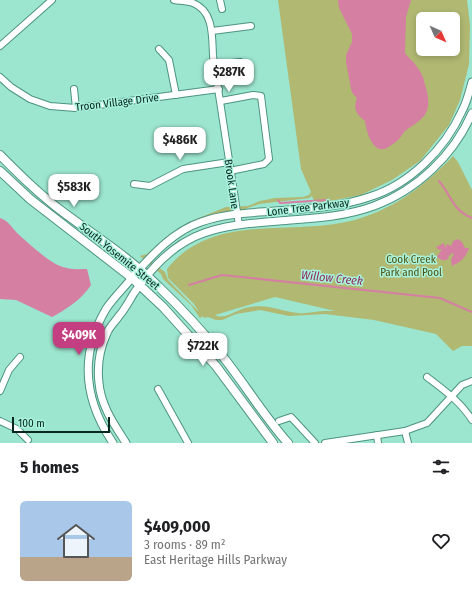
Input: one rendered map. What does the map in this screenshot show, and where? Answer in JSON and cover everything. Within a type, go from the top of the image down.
[{"type":"main road","name":"South Yosemite Street","points":[[0,155],[29,184],[147,276],[186,314],[209,340],[288,443]]},
{"type":"main road","name":"South Yosemite Street","points":[[0,171],[56,221],[132,278],[163,307],[216,366],[273,443]]},
{"type":"street","points":[[0,46],[52,0]]},
{"type":"street","name":"Brook Lane","points":[[174,0],[194,1],[206,12],[212,30],[215,65],[238,225]]},
{"type":"street","points":[[220,0],[222,9]]},
{"type":"street","points":[[212,30],[251,26]]},
{"type":"street","points":[[159,49],[169,60],[176,95]]},
{"type":"street","points":[[215,65],[240,62]]},
{"type":"street","name":"Troon Village Drive","points":[[0,77],[11,88],[30,99],[50,106],[76,108],[219,89]]},
{"type":"street","name":"Lone Tree Parkway","points":[[113,443],[99,419],[90,391],[87,370],[89,350],[96,330],[107,308],[159,249],[172,238],[200,222],[236,214],[335,205],[370,197],[389,188],[421,166],[442,144],[462,112],[472,82]]},
{"type":"street","points":[[74,89],[76,108]]},
{"type":"street","points":[[221,101],[253,95],[260,96],[262,110],[268,159],[264,164],[230,170]]},
{"type":"street","points":[[462,112],[472,114]]},
{"type":"street","name":"Lone Tree Parkway","points":[[126,443],[108,415],[102,399],[99,384],[101,348],[111,324],[119,317],[147,276],[166,256],[191,238],[218,228],[336,216],[374,206],[395,196],[418,182],[455,144],[472,114]]},
{"type":"street","points":[[134,184],[150,186],[184,169],[229,162]]},
{"type":"street","points":[[0,391],[9,370],[20,357]]},
{"type":"street","points":[[427,377],[452,397],[466,411],[472,420]]},
{"type":"street","points":[[325,443],[405,431],[427,423],[462,385],[472,381]]},
{"type":"street","points":[[158,389],[188,443]]},
{"type":"street","points":[[279,421],[291,417],[316,443]]},
{"type":"street","points":[[0,421],[17,429],[28,440]]},
{"type":"street","points":[[405,431],[408,443]]},
{"type":"street","points":[[377,435],[378,443]]},
{"type":"green space","name":"Cook Creek Park and Pool","points":[[278,0],[467,0],[470,25],[469,64],[460,100],[449,125],[420,161],[392,180],[361,195],[315,203],[312,196],[309,198],[259,204],[242,210],[225,212],[208,217],[146,258],[165,272],[168,280],[199,312],[194,304],[168,278],[167,269],[186,251],[208,239],[231,232],[256,229],[308,227],[358,219],[386,208],[410,194],[453,156],[458,162],[472,190],[472,346],[462,346],[453,351],[436,334],[374,320],[325,314],[289,316],[260,310],[236,314],[222,320],[216,320],[208,317],[204,318],[203,316],[200,318],[191,305],[163,279],[161,274],[140,256],[147,254],[166,237],[189,222],[226,207],[248,206],[260,201],[275,198],[303,197],[309,195],[311,192],[301,169]],"holes":[[[275,297],[335,311],[298,313],[257,306],[245,308],[223,316],[215,315]]]},
{"type":"shaded area","points":[[338,0],[411,0],[406,17],[405,53],[416,65],[422,76],[427,92],[428,106],[424,116],[387,148],[382,149],[374,145],[369,136],[365,121],[359,116],[355,108],[357,98],[351,89],[346,62],[346,55],[352,42],[352,34],[339,8]]},
{"type":"shaded area","points":[[0,218],[11,225],[16,232],[38,252],[52,262],[66,268],[87,269],[91,285],[83,295],[63,311],[52,317],[16,300],[0,299]]},
{"type":"shaded area","points":[[458,239],[462,242],[465,248],[469,248],[465,257],[461,261],[452,266],[451,259],[454,254],[452,253],[448,257],[449,258],[444,260],[437,257],[442,249],[439,250],[436,247],[444,243],[445,248],[447,244],[451,246],[453,241]]},
{"type":"waterway","points":[[439,181],[452,202],[460,211],[472,218]]},
{"type":"waterway","points":[[278,200],[280,203],[327,200]]},
{"type":"waterway","name":"Willow Creek","points":[[189,285],[222,275],[440,298],[472,312]]}]
